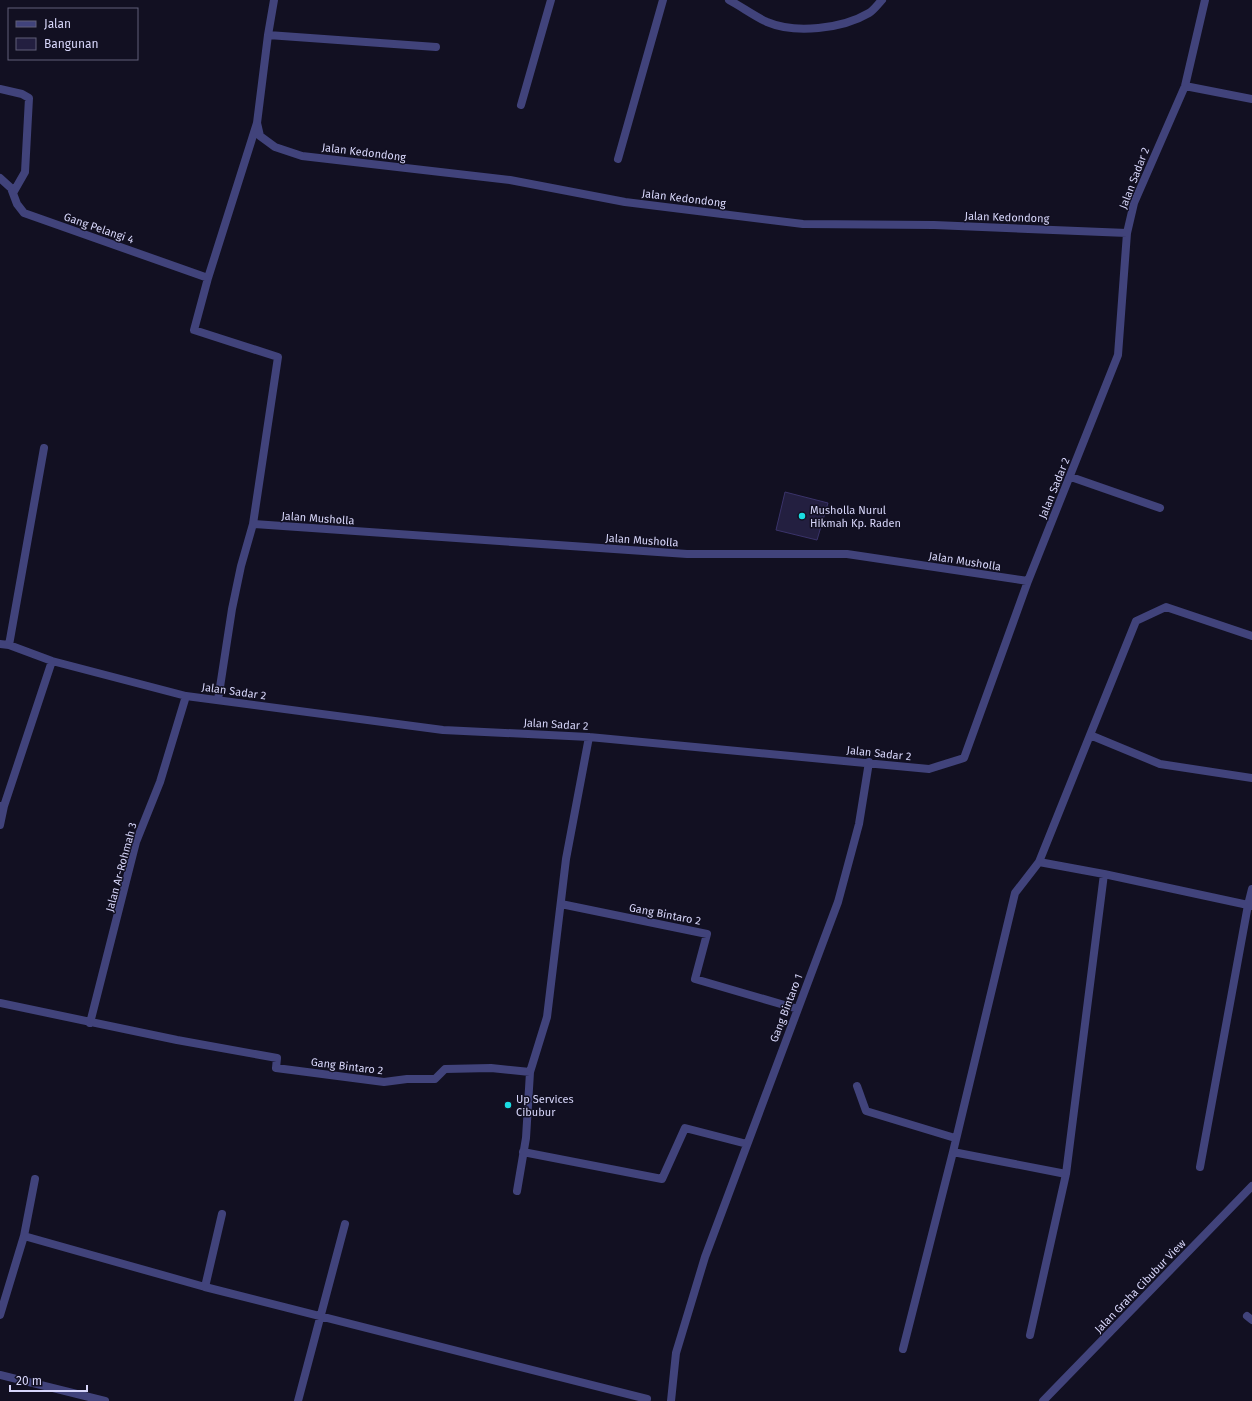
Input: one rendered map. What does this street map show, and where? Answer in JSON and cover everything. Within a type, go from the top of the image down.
[{"type":"street","points":[[218,700],[232,609],[241,566],[253,524],[278,357],[194,330],[208,278],[257,123],[274,0]]},
{"type":"street","points":[[521,105],[551,0]]},
{"type":"street","points":[[618,159],[663,0]]},
{"type":"street","points":[[729,0],[768,22],[799,29],[824,27],[854,21],[870,12],[882,0]]},
{"type":"street","name":"Jalan Sadar 2","points":[[0,644],[9,645],[52,661],[186,696],[444,730],[589,737],[869,762],[929,769],[964,758],[1028,581],[1118,355],[1127,233],[1134,203],[1185,86],[1205,0]]},
{"type":"street","points":[[268,36],[436,47]]},
{"type":"street","points":[[1185,86],[1252,99]]},
{"type":"street","points":[[0,89],[22,94],[29,98],[25,172],[13,193]]},
{"type":"street","name":"Jalan Kedondong","points":[[257,123],[260,136],[276,147],[302,156],[510,180],[633,203],[803,224],[934,226],[1127,233]]},
{"type":"street","name":"Gang Pelangi 4","points":[[0,178],[11,188],[17,204],[24,213],[208,278]]},
{"type":"street","points":[[9,645],[44,448]]},
{"type":"street","points":[[1070,477],[1160,508]]},
{"type":"street","name":"Jalan Musholla","points":[[253,524],[687,554],[847,554],[1028,581]]},
{"type":"street","points":[[903,1349],[953,1152],[955,1138],[1015,893],[1039,862],[1136,621],[1166,607],[1252,636]]},
{"type":"street","points":[[0,825],[2,806],[52,661]]},
{"type":"street","name":"Jalan Ar-Rohmah 3","points":[[90,1023],[136,842],[160,782],[186,696]]},
{"type":"street","points":[[1090,735],[1160,764],[1252,778]]},
{"type":"street","points":[[517,1191],[523,1152],[530,1072],[547,1017],[566,859],[589,737]]},
{"type":"street","name":"Gang Bintaro 1","points":[[671,1401],[676,1353],[705,1257],[838,902],[859,824],[869,762]]},
{"type":"street","points":[[1039,862],[1104,874],[1250,906]]},
{"type":"street","points":[[1030,1335],[1066,1174],[1104,874]]},
{"type":"street","points":[[1200,1167],[1252,889]]},
{"type":"street","name":"Gang Bintaro 2","points":[[561,904],[707,934],[695,979],[798,1009]]},
{"type":"street","points":[[0,1003],[90,1023]]},
{"type":"street","name":"Gang Bintaro 2","points":[[90,1023],[277,1058],[276,1068],[384,1082],[407,1079],[435,1079],[445,1069],[491,1068],[530,1072]]},
{"type":"street","points":[[857,1086],[866,1111],[955,1138]]},
{"type":"street","points":[[523,1152],[662,1179],[685,1128],[747,1144]]},
{"type":"street","points":[[953,1152],[1066,1174]]},
{"type":"street","points":[[0,1315],[24,1236],[35,1179]]},
{"type":"street","name":"Jalan Graha Cibubur View","points":[[1043,1401],[1252,1186]]},
{"type":"street","points":[[205,1287],[222,1214]]},
{"type":"street","points":[[298,1401],[345,1224]]},
{"type":"street","points":[[24,1236],[205,1287],[647,1399]]},
{"type":"street","points":[[0,1375],[105,1401]]},
{"type":"building","name":"Musholla Nurul Hikmah Kp. Raden","points":[[785,492],[828,503],[817,540],[776,530]]},
{"type":"place","name":"Musholla Nurul Hikmah Kp. Raden","points":[[802,516]]},
{"type":"place","name":"Up Services Cibubur","points":[[508,1105]]}]
